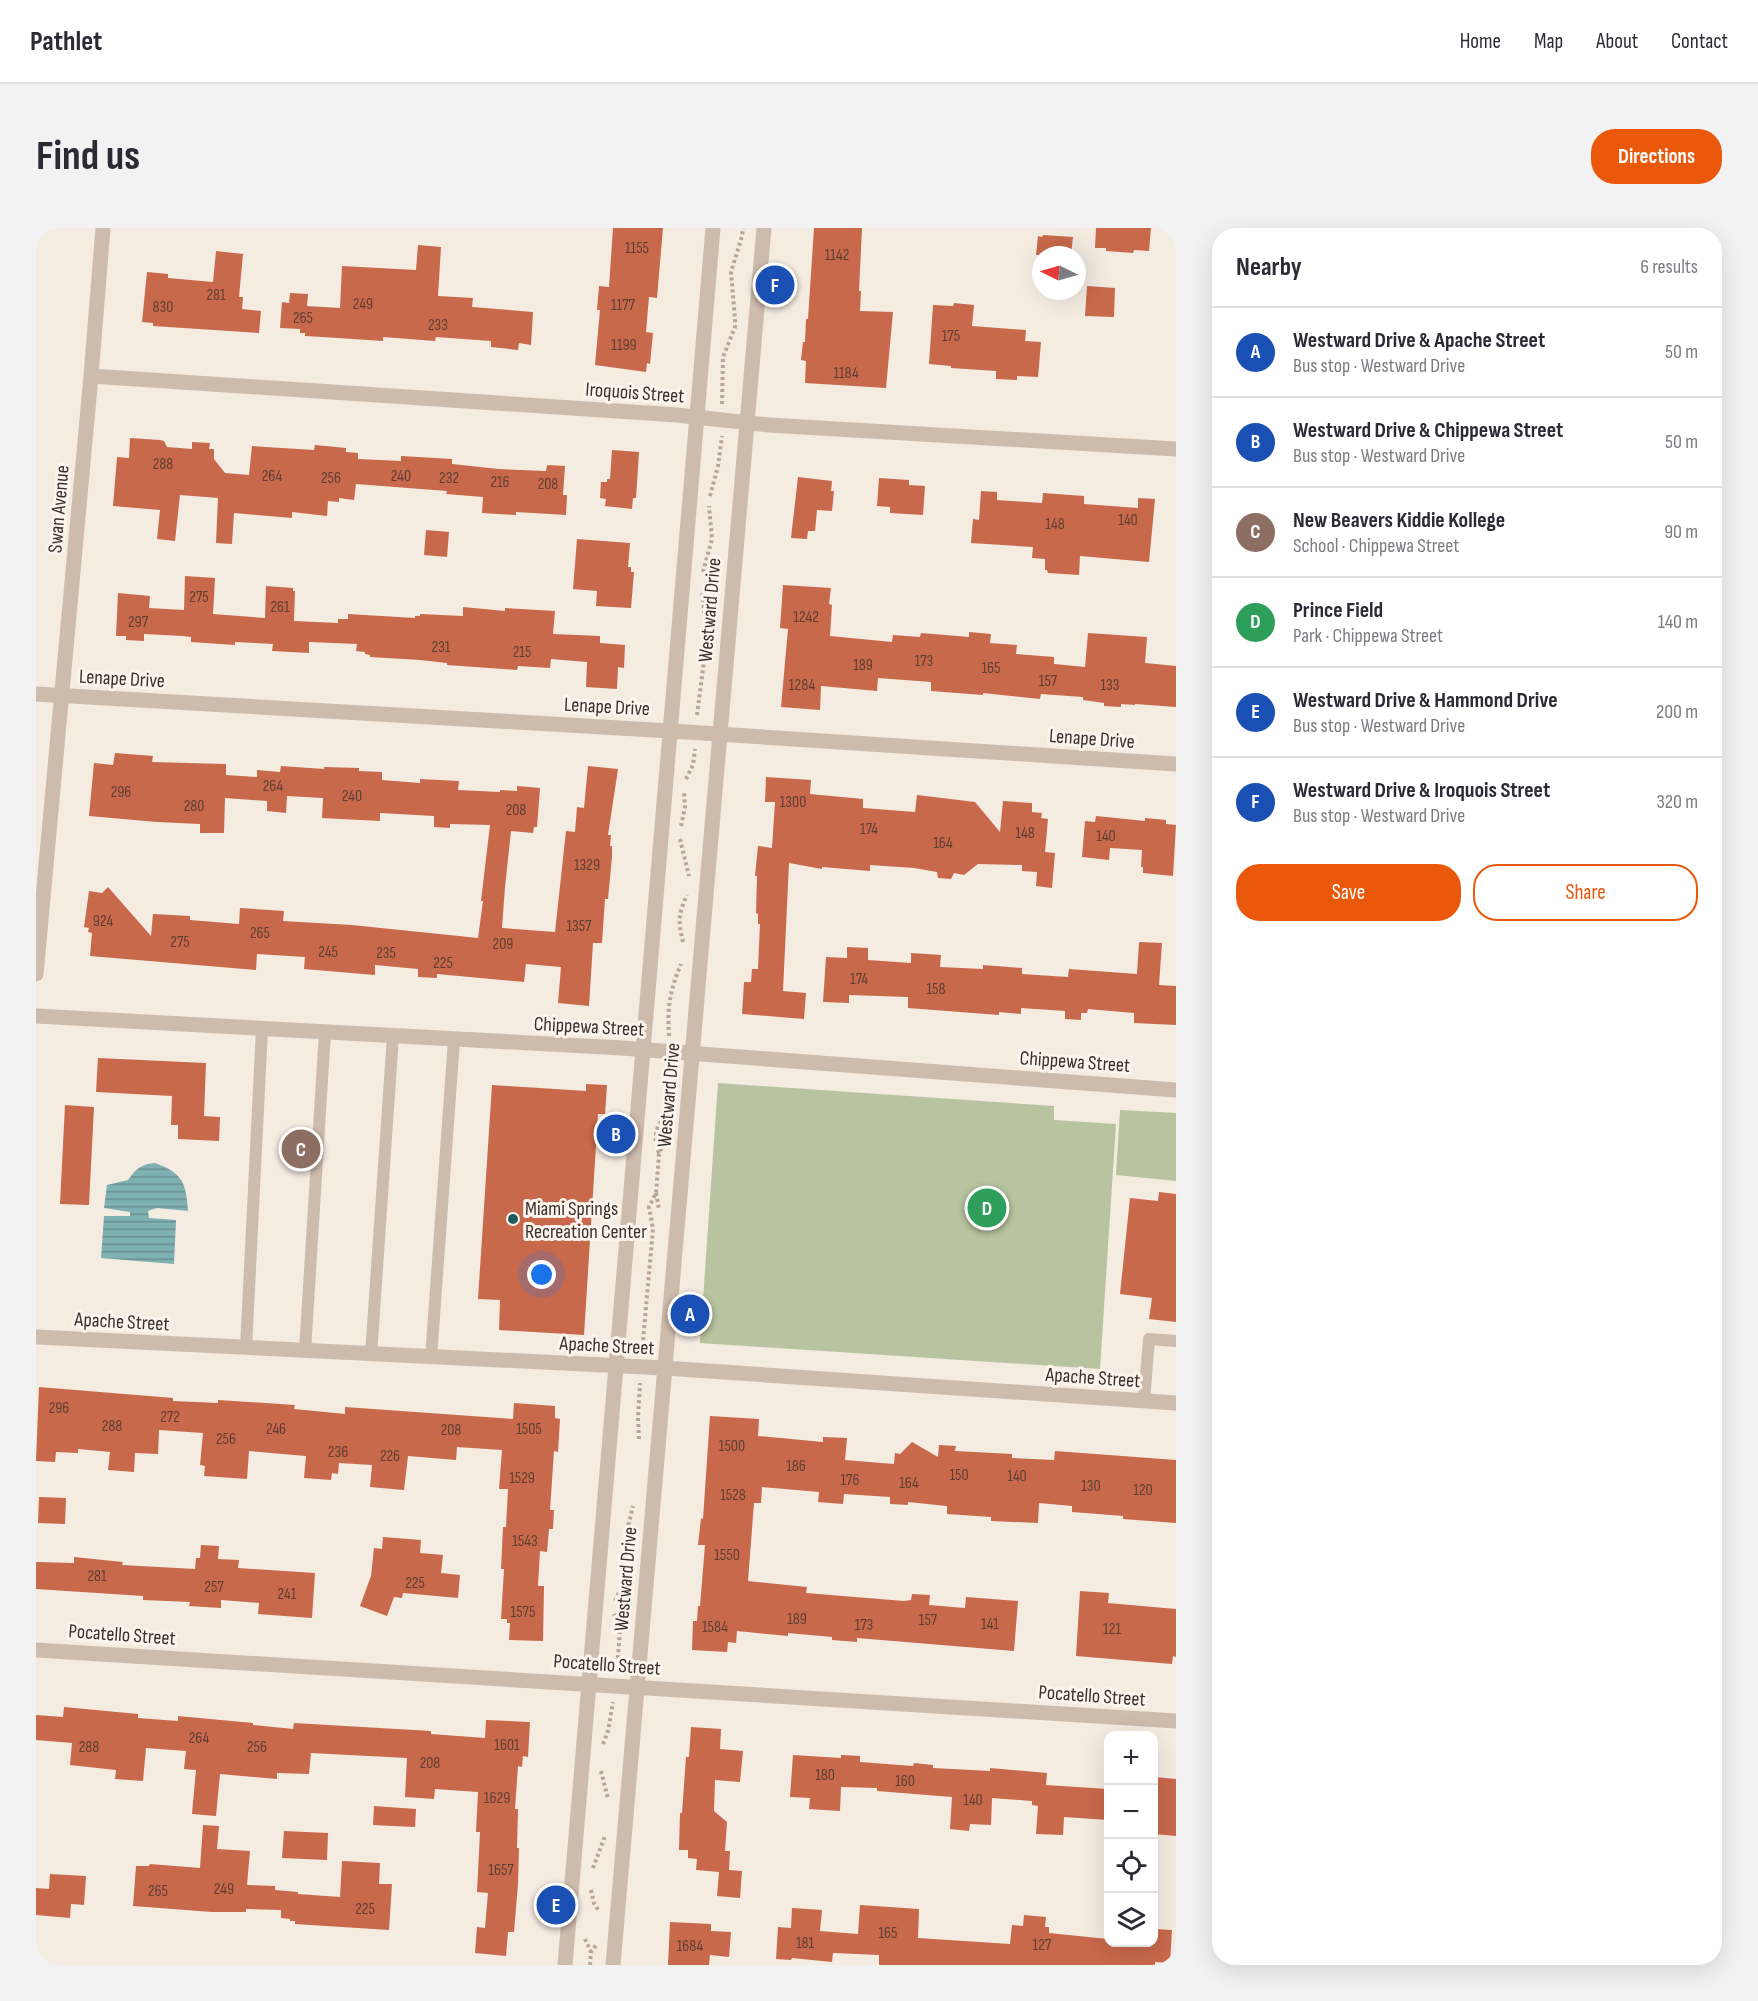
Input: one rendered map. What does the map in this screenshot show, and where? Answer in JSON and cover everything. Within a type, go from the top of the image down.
[{"type":"street","name":"Swan Avenue","points":[[36,974],[103,228]]},
{"type":"street","name":"Westward Drive","points":[[565,1965],[618,1366],[713,228]]},
{"type":"street","name":"Westward Drive","points":[[613,1965],[764,228]]},
{"type":"street","name":"Iroquois Street","points":[[91,376],[698,417],[747,423],[1176,449]]},
{"type":"street","name":"Lenape Drive","points":[[36,694],[720,734],[1176,764]]},
{"type":"street","name":"Chippewa Street","points":[[36,1016],[692,1053],[1176,1090]]},
{"type":"street","name":"Apache Street","points":[[36,1337],[664,1368],[1176,1404]]},
{"type":"street","name":"Pocatello Street","points":[[36,1650],[1176,1721]]},
{"type":"lane","points":[[246,1348],[262,1029]]},
{"type":"lane","points":[[305,1351],[325,1032]]},
{"type":"lane","points":[[371,1355],[393,1036]]},
{"type":"lane","points":[[431,1358],[454,1040]]},
{"type":"lane","points":[[1144,1401],[1149,1339],[1176,1341]]},
{"type":"path","points":[[722,404],[723,357],[735,327],[730,272],[743,228]]},
{"type":"path","points":[[702,575],[712,539],[709,502],[718,466],[722,434]]},
{"type":"path","points":[[696,717],[707,638],[701,587]]},
{"type":"path","points":[[684,947],[678,920],[679,912],[687,896],[689,876],[680,831],[685,807],[684,784],[693,765],[695,750]]},
{"type":"path","points":[[669,1039],[670,992],[683,956]]},
{"type":"path","points":[[642,1353],[653,1229],[649,1207],[656,1193],[659,1154],[667,1132],[663,1119],[668,1069]]},
{"type":"path","points":[[659,1154],[655,1138],[656,1130],[663,1119]]},
{"type":"path","points":[[656,1193],[659,1213]]},
{"type":"path","points":[[653,1229],[657,1222]]},
{"type":"path","points":[[639,1442],[640,1388]]},
{"type":"path","points":[[616,1672],[620,1630],[616,1622],[614,1605],[623,1585],[627,1531],[634,1496]]},
{"type":"path","points":[[602,1745],[608,1731],[613,1701]]},
{"type":"path","points":[[599,1766],[609,1802]]},
{"type":"path","points":[[591,1874],[607,1826]]},
{"type":"path","points":[[590,1884],[594,1903]]},
{"type":"path","points":[[590,1965],[591,1952]]},
{"type":"green space","points":[[718,1083],[1054,1106],[1054,1120],[1116,1124],[1100,1369],[700,1343]]},
{"type":"green space","points":[[1120,1110],[1176,1113],[1176,1181],[1116,1175]]},
{"type":"water","points":[[155,1163],[177,1175],[186,1193],[188,1211],[157,1208],[148,1211],[149,1218],[176,1220],[174,1264],[101,1258],[104,1216],[130,1216],[130,1212],[104,1208],[107,1185],[128,1180],[139,1168]]},
{"type":"building","points":[[613,228],[663,228],[657,298],[649,297],[646,332],[653,333],[650,364],[647,363],[646,372],[595,365],[600,310],[597,310],[599,286],[609,287]]},
{"type":"building","points":[[814,228],[862,228],[860,311],[893,312],[886,388],[805,383],[806,361],[801,360],[806,319],[808,319]]},
{"type":"building","points":[[1096,228],[1151,228],[1149,251],[1134,250],[1133,253],[1095,248]]},
{"type":"building","points":[[1043,235],[1073,237],[1072,246],[1037,246],[1038,236]]},
{"type":"building","points":[[418,245],[441,247],[438,296],[473,298],[472,307],[533,312],[531,345],[519,343],[518,350],[491,347],[491,341],[436,337],[435,341],[383,337],[383,341],[305,336],[305,333],[300,333],[300,329],[280,328],[282,302],[289,303],[290,293],[308,294],[307,306],[340,308],[342,266],[416,270]]},
{"type":"building","points":[[216,251],[243,254],[239,297],[243,297],[242,309],[261,311],[259,333],[153,326],[153,323],[142,322],[147,272],[168,274],[168,278],[213,282]]},
{"type":"building","points":[[1087,286],[1115,288],[1114,317],[1085,316]]},
{"type":"building","points":[[954,303],[974,305],[972,326],[1026,330],[1025,341],[1041,342],[1038,377],[1017,376],[1017,380],[996,379],[996,371],[929,364],[933,305],[953,306]]},
{"type":"building","points":[[130,438],[160,440],[164,441],[167,447],[192,449],[192,442],[210,443],[209,449],[214,449],[214,459],[225,473],[249,475],[252,446],[314,450],[315,445],[346,448],[346,452],[358,453],[358,459],[401,461],[401,456],[452,459],[452,464],[499,469],[546,471],[547,465],[565,466],[563,495],[567,495],[566,515],[516,512],[516,515],[482,513],[483,497],[446,494],[447,491],[356,484],[354,500],[339,498],[339,502],[328,501],[327,516],[292,512],[292,518],[234,513],[232,544],[216,543],[218,498],[180,495],[175,541],[157,539],[160,510],[113,506],[117,457],[129,458]]},
{"type":"building","points":[[612,450],[639,452],[636,498],[633,498],[632,509],[605,506],[606,499],[600,498],[601,482],[607,482],[607,479],[610,479]]},
{"type":"building","points":[[798,477],[832,481],[831,491],[834,491],[832,511],[817,510],[815,531],[808,531],[807,539],[791,538]]},
{"type":"building","points":[[879,478],[909,480],[909,485],[925,486],[923,515],[890,513],[890,507],[877,506]]},
{"type":"building","points":[[981,491],[997,492],[997,500],[1042,503],[1043,493],[1084,496],[1084,504],[1138,508],[1138,498],[1155,499],[1149,562],[1080,556],[1079,575],[1048,573],[1045,570],[1045,559],[1032,558],[1033,547],[971,543],[973,519],[979,520]]},
{"type":"building","points":[[426,530],[449,532],[447,557],[424,555]]},
{"type":"building","points":[[577,539],[630,543],[628,567],[631,567],[631,572],[634,572],[631,608],[596,606],[597,591],[573,589]]},
{"type":"building","points":[[185,576],[215,578],[213,614],[265,618],[266,586],[293,588],[295,591],[294,621],[338,623],[338,619],[348,619],[348,614],[415,618],[420,614],[463,616],[463,607],[505,611],[505,608],[555,611],[553,634],[600,636],[600,643],[625,645],[624,668],[618,667],[617,689],[586,687],[587,662],[551,659],[550,668],[518,666],[517,670],[370,657],[365,652],[356,651],[357,644],[309,642],[309,653],[272,651],[273,644],[235,642],[235,645],[191,642],[191,637],[144,634],[144,641],[126,640],[126,636],[116,636],[118,593],[150,596],[149,608],[184,610]]},
{"type":"building","points":[[783,585],[831,588],[830,636],[892,642],[893,635],[920,637],[921,633],[969,637],[969,632],[991,634],[990,643],[1017,645],[1016,654],[1054,657],[1054,664],[1085,667],[1088,633],[1147,637],[1145,663],[1176,666],[1176,707],[1135,704],[1121,704],[1121,707],[1104,706],[1104,703],[1083,700],[1083,697],[1041,694],[1040,699],[983,693],[983,695],[931,691],[931,682],[878,678],[877,691],[821,686],[820,710],[781,707],[788,629],[780,628]]},
{"type":"building","points":[[115,753],[153,756],[152,762],[226,764],[226,775],[257,777],[257,770],[280,772],[281,766],[324,769],[324,767],[359,768],[359,771],[382,772],[382,780],[420,783],[420,779],[459,781],[458,790],[500,792],[500,790],[517,791],[517,786],[540,788],[537,827],[534,827],[533,833],[511,831],[502,928],[555,932],[566,831],[575,832],[577,807],[584,808],[588,766],[618,769],[608,835],[611,835],[612,857],[608,899],[605,899],[602,943],[593,943],[589,1006],[558,1003],[561,967],[526,964],[524,982],[437,974],[437,978],[418,977],[418,969],[375,965],[375,975],[304,969],[305,957],[257,954],[256,970],[90,956],[92,933],[88,932],[89,928],[84,927],[89,891],[102,893],[108,887],[151,936],[153,914],[190,916],[190,920],[239,924],[240,908],[284,911],[283,921],[352,925],[478,938],[483,901],[481,901],[490,825],[450,824],[450,828],[434,827],[434,816],[380,813],[380,821],[322,818],[323,798],[287,796],[286,813],[267,811],[267,801],[225,798],[224,833],[200,833],[200,824],[89,816],[94,763],[113,765]]},
{"type":"building","points":[[766,777],[811,780],[810,794],[863,799],[863,808],[915,812],[917,795],[975,802],[1000,832],[1003,801],[1032,803],[1032,812],[1042,813],[1041,818],[1048,819],[1045,852],[1055,853],[1052,888],[1036,886],[1037,872],[1022,871],[1022,865],[978,864],[964,875],[954,873],[951,879],[938,878],[937,872],[914,868],[870,865],[870,871],[822,867],[822,869],[789,863],[783,991],[806,993],[804,1019],[742,1014],[744,982],[751,982],[752,969],[758,969],[760,924],[758,924],[756,913],[757,876],[755,876],[758,846],[772,848],[775,802],[765,802]]},
{"type":"building","points":[[1096,816],[1145,821],[1145,818],[1166,820],[1166,824],[1176,825],[1173,876],[1143,873],[1142,850],[1110,848],[1109,860],[1082,857],[1085,821],[1095,822]]},
{"type":"building","points":[[1139,942],[1162,943],[1159,985],[1176,986],[1176,1025],[1134,1023],[1134,1013],[1088,1009],[1087,1013],[1081,1013],[1081,1020],[1065,1019],[1065,1011],[1021,1008],[1021,1014],[999,1012],[999,1015],[908,1008],[908,997],[849,995],[849,1003],[823,1002],[826,957],[847,958],[847,947],[868,948],[868,960],[911,963],[911,953],[941,955],[940,967],[983,969],[983,965],[1022,968],[1022,974],[1068,977],[1069,969],[1137,974]]},
{"type":"building","points":[[98,1058],[206,1063],[204,1116],[220,1117],[219,1141],[178,1139],[178,1125],[171,1125],[172,1096],[96,1092]]},
{"type":"building","points":[[586,1084],[607,1085],[605,1114],[598,1114],[584,1335],[499,1330],[500,1300],[478,1299],[492,1085],[586,1091]]},
{"type":"building","points":[[65,1105],[94,1107],[89,1205],[60,1204]]},
{"type":"building","points":[[1159,1192],[1176,1194],[1176,1322],[1149,1319],[1152,1298],[1120,1294],[1130,1198],[1158,1201]]},
{"type":"building","points":[[39,1387],[173,1398],[173,1401],[218,1403],[218,1400],[295,1405],[294,1409],[345,1414],[345,1407],[513,1419],[514,1403],[555,1406],[555,1418],[560,1419],[558,1452],[554,1451],[550,1510],[554,1510],[553,1529],[549,1529],[547,1552],[540,1551],[538,1586],[544,1586],[543,1641],[509,1640],[510,1623],[507,1623],[507,1619],[501,1619],[504,1569],[501,1569],[503,1527],[506,1527],[508,1489],[499,1489],[502,1450],[457,1447],[456,1460],[408,1456],[404,1490],[370,1487],[372,1465],[339,1463],[338,1474],[332,1473],[331,1480],[304,1478],[306,1456],[249,1451],[247,1479],[204,1476],[205,1466],[200,1465],[203,1433],[159,1430],[158,1454],[135,1453],[134,1472],[108,1470],[110,1452],[78,1449],[78,1453],[56,1452],[55,1462],[36,1461]]},
{"type":"building","points":[[710,1416],[759,1419],[758,1436],[823,1442],[823,1437],[847,1438],[845,1460],[894,1464],[895,1453],[900,1454],[912,1442],[938,1457],[939,1445],[956,1446],[955,1451],[1012,1454],[1012,1458],[1054,1460],[1055,1451],[1176,1460],[1176,1523],[1072,1512],[1072,1506],[1039,1503],[1038,1523],[991,1521],[991,1517],[947,1514],[947,1506],[908,1502],[908,1505],[890,1504],[890,1497],[844,1494],[843,1504],[818,1502],[819,1492],[762,1487],[761,1503],[754,1503],[748,1581],[807,1587],[806,1593],[904,1601],[911,1600],[912,1594],[930,1595],[929,1605],[965,1608],[966,1597],[1018,1601],[1014,1651],[857,1638],[857,1642],[832,1640],[832,1637],[737,1631],[736,1643],[728,1642],[727,1652],[692,1650],[693,1621],[697,1621],[698,1606],[700,1606],[705,1545],[698,1545],[701,1518],[703,1519]]},
{"type":"building","points":[[39,1497],[66,1498],[65,1524],[38,1523]]},
{"type":"building","points":[[383,1537],[421,1540],[420,1553],[443,1555],[441,1573],[460,1575],[458,1598],[403,1593],[402,1598],[394,1597],[387,1616],[360,1606],[371,1576],[374,1548],[382,1549]]},
{"type":"building","points":[[201,1545],[219,1546],[218,1559],[239,1560],[238,1568],[315,1573],[312,1618],[258,1614],[259,1603],[221,1600],[221,1608],[189,1606],[190,1602],[143,1600],[143,1596],[36,1589],[36,1562],[74,1563],[74,1557],[123,1562],[122,1565],[195,1569],[196,1558],[200,1558]]},
{"type":"building","points":[[1080,1591],[1109,1593],[1108,1603],[1176,1609],[1176,1657],[1173,1656],[1172,1664],[1076,1656]]},
{"type":"building","points":[[64,1707],[138,1714],[138,1718],[178,1721],[178,1716],[293,1729],[294,1723],[431,1731],[431,1734],[485,1738],[486,1720],[530,1722],[528,1757],[523,1756],[522,1767],[518,1766],[515,1809],[518,1809],[518,1884],[514,1932],[508,1932],[506,1956],[475,1953],[477,1927],[485,1928],[488,1893],[477,1892],[480,1832],[476,1832],[478,1792],[435,1789],[434,1799],[405,1797],[407,1758],[311,1753],[309,1774],[277,1773],[277,1779],[220,1774],[216,1816],[192,1814],[196,1770],[184,1769],[186,1751],[146,1748],[143,1781],[115,1779],[116,1770],[70,1765],[72,1743],[36,1740],[36,1715],[63,1717]]},
{"type":"building","points":[[691,1727],[721,1729],[720,1749],[743,1751],[740,1782],[715,1780],[714,1811],[727,1822],[725,1851],[730,1851],[729,1870],[742,1871],[740,1898],[717,1896],[719,1872],[696,1870],[697,1859],[688,1858],[688,1850],[679,1850],[680,1813],[682,1813],[686,1757],[689,1757]]},
{"type":"building","points":[[793,1755],[841,1758],[841,1755],[860,1756],[860,1762],[913,1766],[914,1763],[933,1765],[933,1768],[990,1771],[990,1768],[1047,1773],[1046,1785],[1104,1789],[1104,1820],[1064,1817],[1063,1835],[1036,1834],[1038,1806],[1032,1805],[1032,1801],[992,1798],[991,1825],[970,1824],[969,1831],[950,1829],[952,1797],[877,1791],[877,1788],[841,1787],[840,1811],[809,1809],[810,1798],[790,1797]]},
{"type":"building","points":[[1158,1777],[1176,1779],[1176,1836],[1158,1834]]},
{"type":"building","points":[[374,1806],[416,1809],[415,1827],[373,1825]]},
{"type":"building","points":[[203,1825],[219,1826],[217,1849],[250,1851],[247,1885],[275,1886],[275,1890],[298,1892],[298,1894],[340,1897],[342,1861],[380,1863],[379,1884],[392,1884],[389,1930],[295,1924],[295,1921],[281,1918],[281,1910],[246,1909],[246,1912],[212,1912],[133,1906],[136,1866],[149,1866],[150,1864],[200,1868]]},
{"type":"building","points":[[284,1831],[328,1833],[327,1860],[282,1858]]},
{"type":"building","points":[[50,1874],[86,1876],[84,1905],[71,1904],[70,1918],[36,1915],[36,1888],[49,1889]]},
{"type":"building","points":[[860,1905],[919,1909],[918,1938],[1010,1944],[1012,1925],[1023,1926],[1024,1915],[1046,1917],[1045,1927],[1049,1927],[1049,1933],[1104,1939],[1104,1947],[1158,1947],[1158,1929],[1172,1930],[1170,1963],[1155,1962],[1155,1965],[879,1965],[879,1955],[833,1953],[832,1962],[792,1958],[791,1960],[776,1959],[778,1927],[791,1928],[792,1908],[822,1910],[820,1931],[858,1934]]},
{"type":"building","points":[[670,1922],[711,1924],[711,1931],[731,1932],[729,1957],[710,1955],[709,1965],[668,1965]]},
{"type":"place","name":"Westward Drive & Iroquois Street","points":[[775,285]]},
{"type":"place","name":"Westward Drive & Chippewa Street","points":[[616,1134]]},
{"type":"place","name":"New Beavers Kiddie Kollege","points":[[301,1149]]},
{"type":"place","name":"Prince Field","points":[[987,1208]]},
{"type":"place","name":"Miami Springs Recreation Center","points":[[513,1219]]},
{"type":"place","name":"Westward Drive & Apache Street","points":[[690,1314]]},
{"type":"place","name":"Westward Drive & Hammond Drive","points":[[556,1905]]}]
